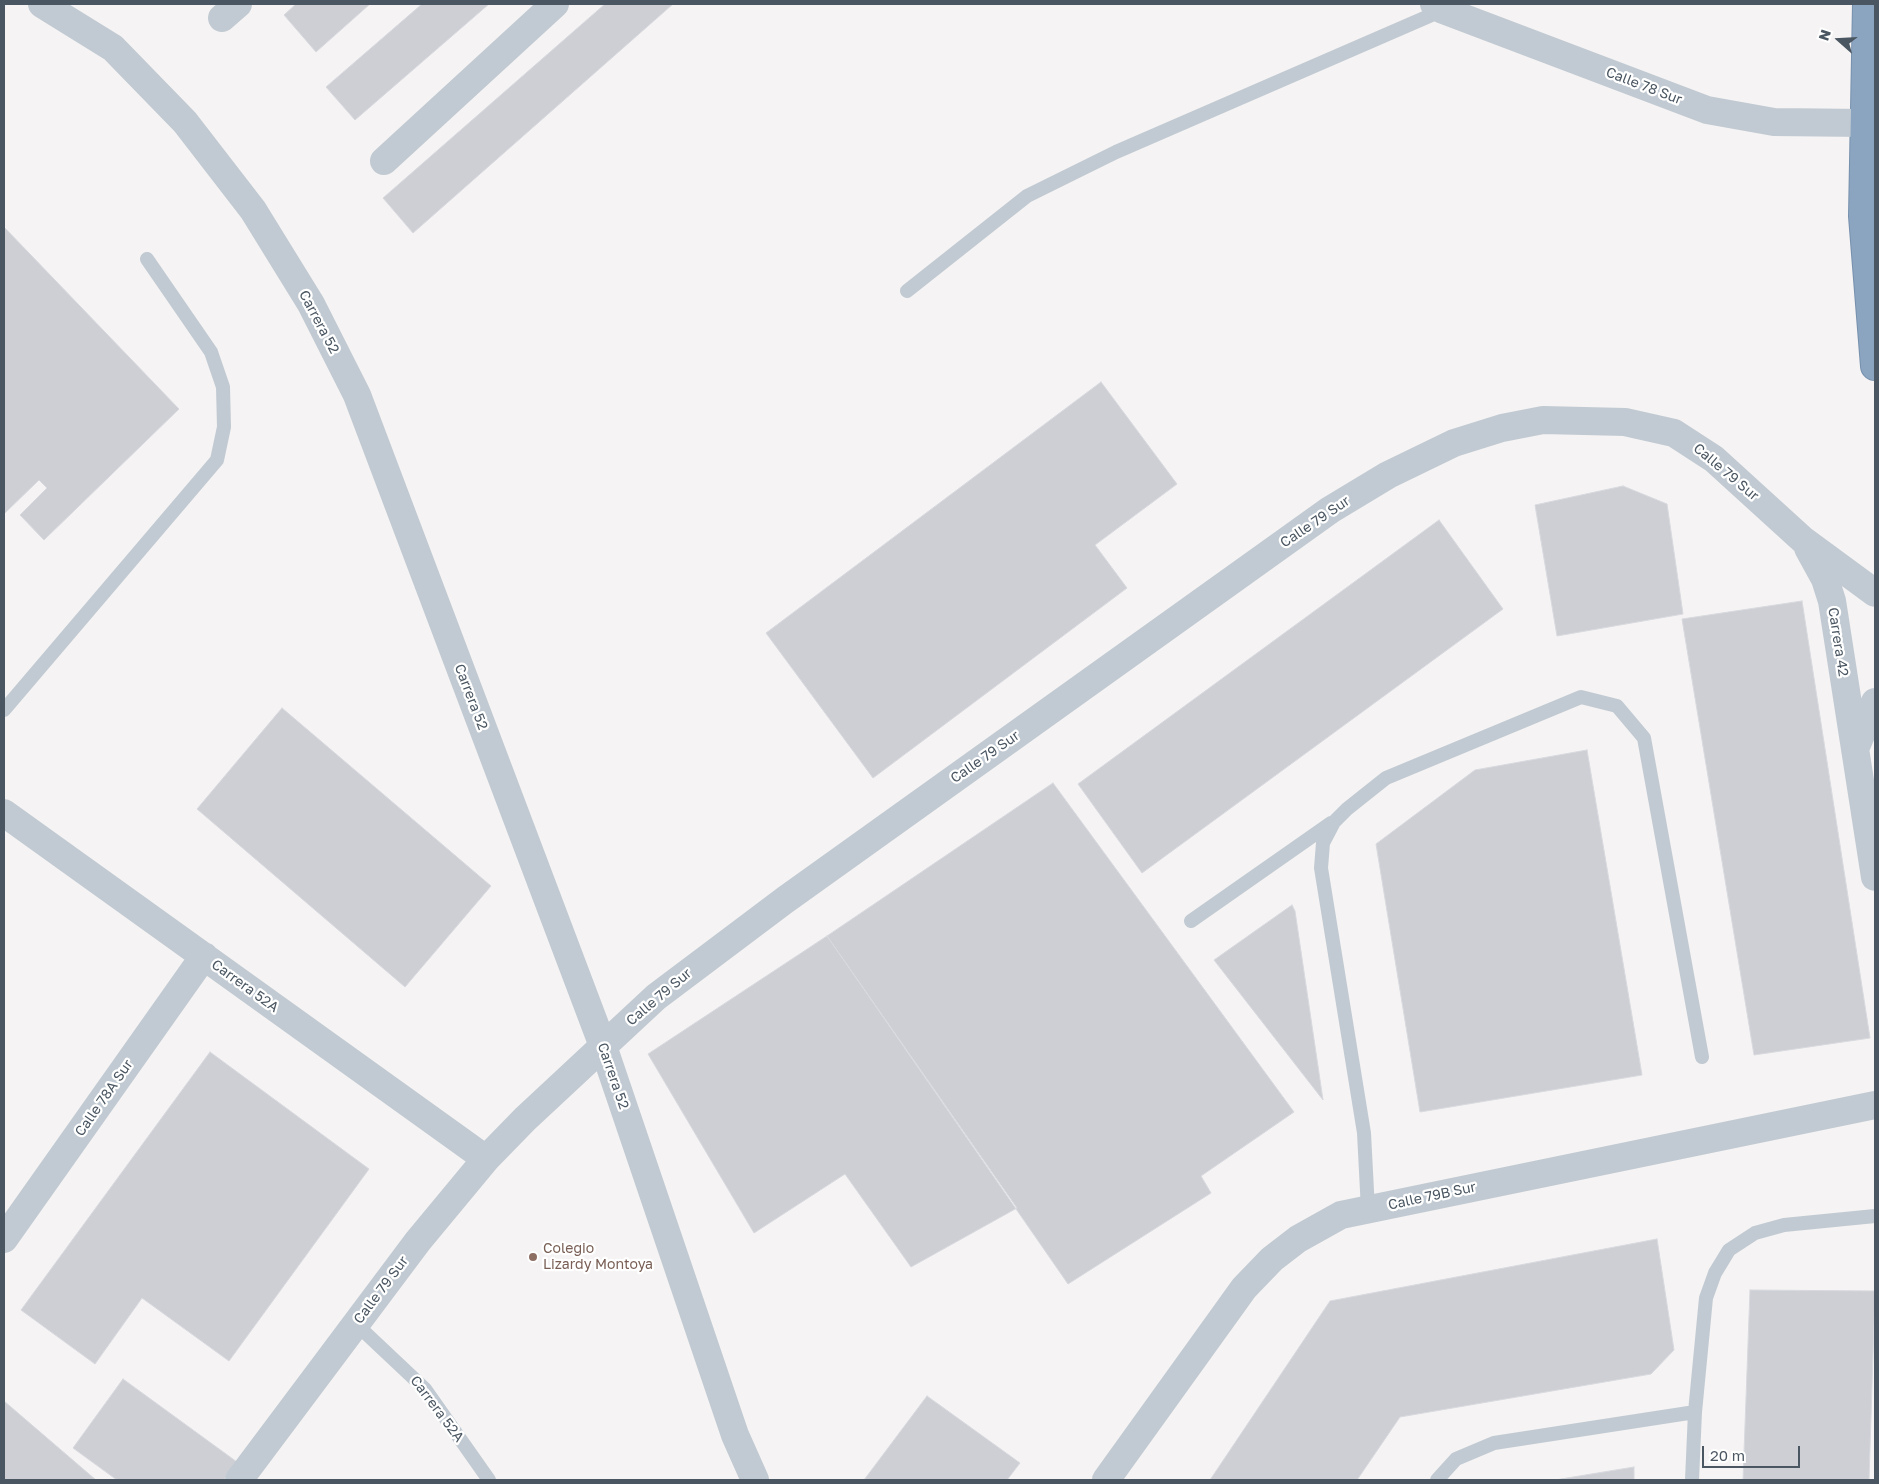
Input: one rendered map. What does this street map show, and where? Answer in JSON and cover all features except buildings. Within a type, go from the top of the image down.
[{"type":"highway","points":[[1867,4],[1863,216],[1875,366]]},
{"type":"street","name":"Carrera 52","points":[[42,4],[113,48],[185,122],[254,210],[311,304],[357,395],[603,1046],[735,1435],[755,1480]]},
{"type":"street","points":[[384,161],[555,4]]},
{"type":"street","name":"Calle 78 Sur","points":[[1438,7],[1707,110],[1774,122],[1864,123]]},
{"type":"street","name":"Calle 79 Sur","points":[[240,1480],[418,1241],[486,1159],[525,1118],[656,998],[739,933],[1330,510],[1388,474],[1454,442],[1502,428],[1543,420],[1625,422],[1674,433],[1714,459],[1804,540],[1875,592]]},
{"type":"street","name":"Carrera 42","points":[[1804,540],[1826,580],[1832,601],[1875,877]]},
{"type":"street","points":[[1854,749],[1875,702]]},
{"type":"street","name":"Carrera 52A","points":[[4,813],[486,1159]]},
{"type":"street","name":"Calle 78A Sur","points":[[4,1239],[204,956]]},
{"type":"street","name":"Calle 79B Sur","points":[[1106,1480],[1244,1288],[1272,1259],[1298,1239],[1341,1215],[1875,1105]]},
{"type":"lane","points":[[907,291],[1027,196],[1116,152],[1438,7]]},
{"type":"lane","points":[[4,710],[217,460],[224,427],[224,387],[210,352],[147,260]]},
{"type":"lane","points":[[1191,921],[1334,822],[1346,809],[1386,778],[1581,697],[1617,706],[1644,738],[1702,1058]]},
{"type":"lane","points":[[1334,822],[1323,843],[1321,868],[1364,1133],[1368,1210]]},
{"type":"lane","points":[[1692,1480],[1695,1412],[1706,1298],[1715,1273],[1729,1250],[1755,1234],[1784,1225],[1875,1216]]},
{"type":"lane","name":"Carrera 52A","points":[[356,1324],[425,1389],[489,1480]]},
{"type":"lane","points":[[1438,1480],[1456,1459],[1494,1443],[1695,1412]]},
{"type":"place","name":"Colegio Lizardy Montoya","points":[[533,1257]]}]
